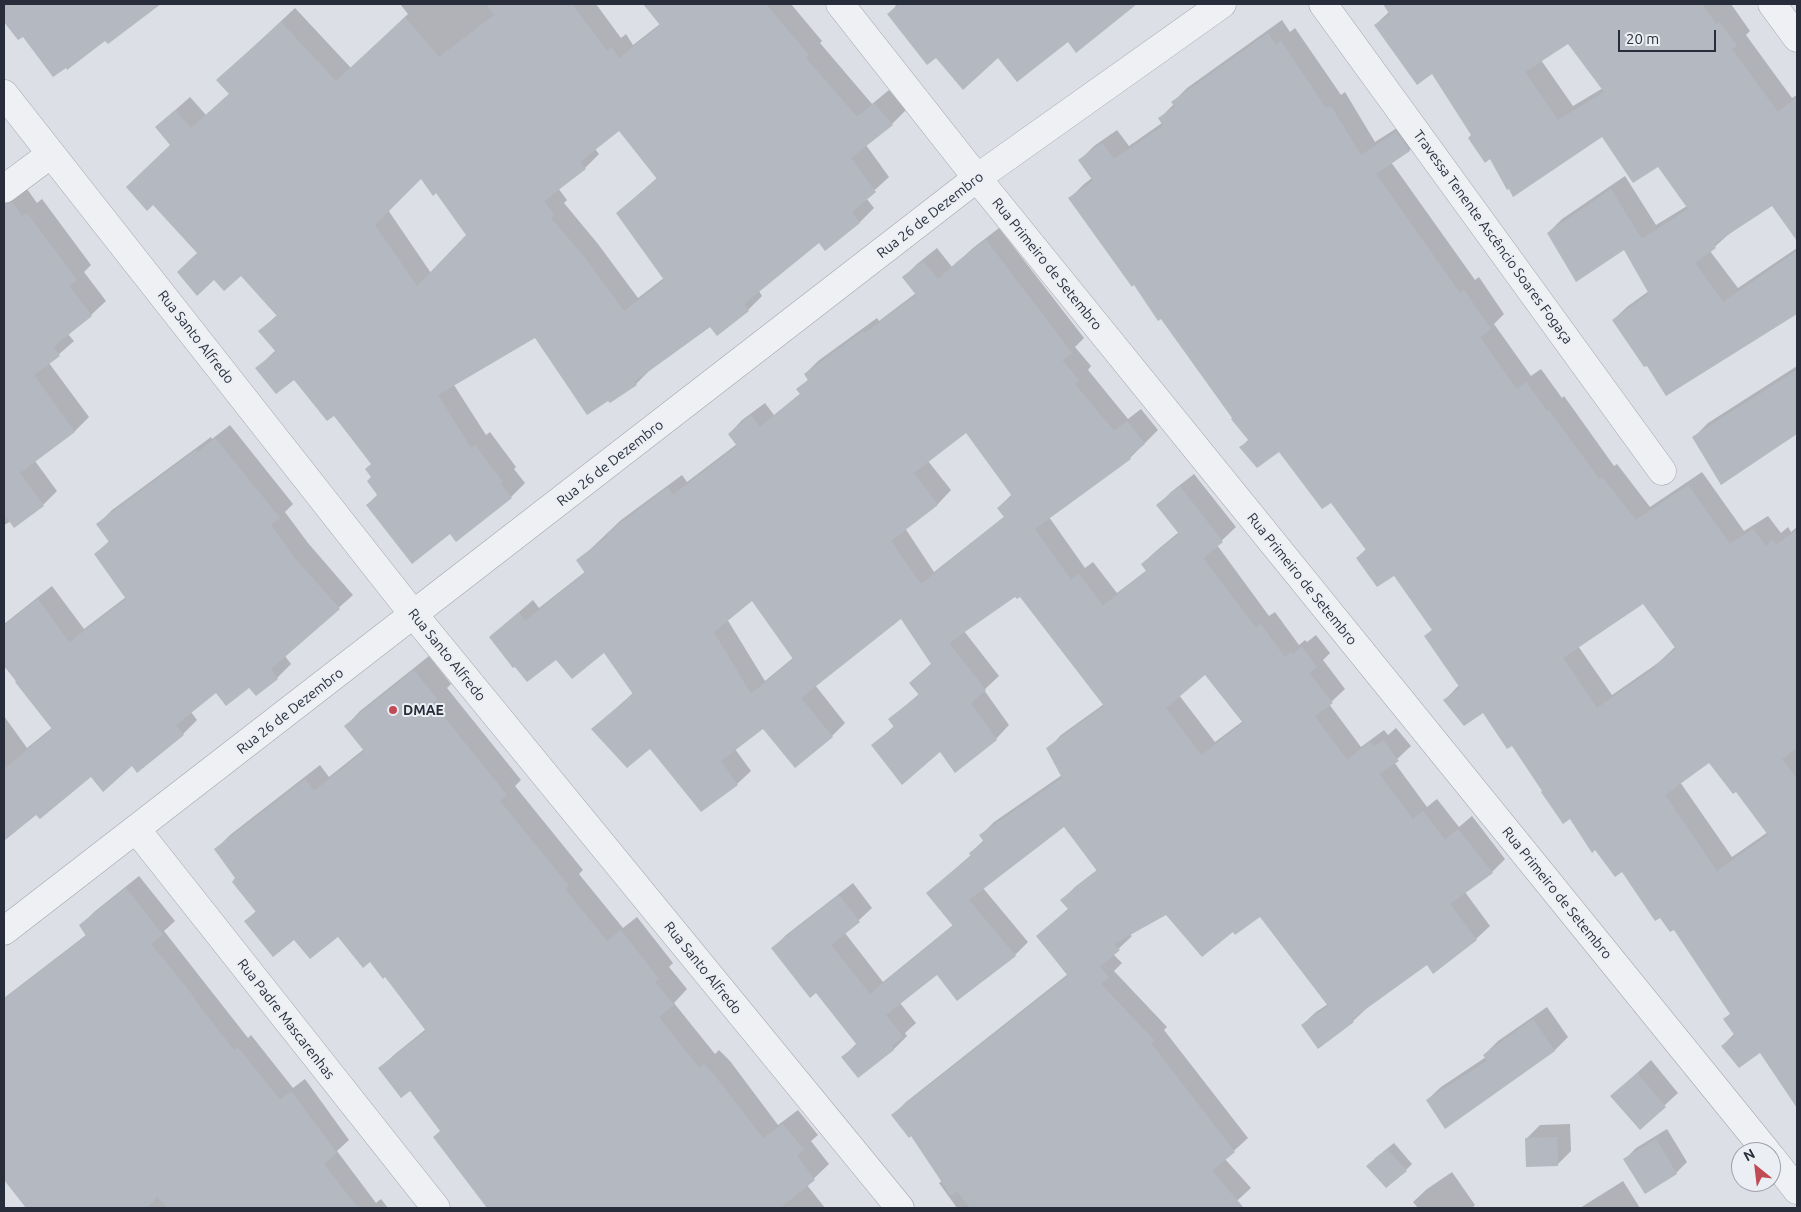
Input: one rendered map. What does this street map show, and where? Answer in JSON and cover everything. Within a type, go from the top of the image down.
[{"type":"street","name":"Rua Primeiro de Setembro","points":[[840,4],[977,178],[1759,1142]]},
{"type":"street","name":"Rua 26 de Dezembro","points":[[4,931],[977,178],[1222,4]]},
{"type":"street","name":"Travessa Tenente Ascêncio Soares Fogaça","points":[[1323,4],[1662,471]]},
{"type":"street","points":[[1772,4],[1797,38]]},
{"type":"street","name":"Rua Santo Alfredo","points":[[4,94],[414,615],[900,1208]]},
{"type":"street","points":[[4,189],[51,154]]},
{"type":"street","name":"Rua Padre Mascarenhas","points":[[136,829],[436,1208]]},
{"type":"street","points":[[1781,1170],[1797,1190]]},
{"type":"building","points":[[4,4],[161,4],[108,44],[105,41],[67,70],[66,68],[53,77],[23,37],[18,40],[4,22]]},
{"type":"building","points":[[486,4],[572,4],[607,51],[611,47],[619,58],[660,25],[643,4],[766,4],[809,55],[806,58],[857,117],[874,103],[893,125],[851,158],[876,192],[852,212],[860,223],[825,251],[819,243],[744,304],[749,311],[717,336],[710,327],[634,382],[637,385],[610,403],[608,401],[587,415],[535,338],[438,395],[471,448],[475,445],[503,482],[501,484],[512,498],[456,542],[450,534],[412,564],[366,505],[378,496],[367,481],[371,477],[365,469],[371,464],[334,416],[327,421],[294,380],[276,394],[255,368],[276,352],[258,331],[277,316],[241,276],[224,291],[214,280],[197,296],[177,272],[197,253],[153,205],[147,211],[126,187],[170,145],[155,127],[175,110],[191,128],[229,94],[216,80],[281,22],[336,81],[405,17],[439,57],[494,15]],"holes":[[[619,131],[657,179],[616,213],[664,280],[624,311],[585,258],[551,218],[554,215],[544,201],[586,169],[580,162]],[[421,179],[433,196],[436,193],[466,235],[417,286],[375,225]]]},
{"type":"building","points":[[900,4],[1137,4],[1076,53],[1068,42],[1017,82],[998,58],[963,90],[936,58],[927,65],[887,14]]},
{"type":"building","points":[[1383,4],[1702,4],[1716,24],[1720,22],[1737,46],[1732,49],[1778,112],[1797,97],[1797,241],[1772,206],[1714,244],[1716,248],[1695,263],[1723,302],[1797,251],[1797,314],[1666,396],[1647,366],[1644,367],[1612,320],[1649,294],[1624,250],[1576,282],[1547,233],[1611,189],[1642,239],[1688,209],[1658,167],[1633,183],[1602,137],[1513,197],[1509,189],[1507,190],[1490,159],[1485,163],[1468,138],[1471,135],[1432,74],[1417,85],[1374,25],[1390,15]],"holes":[[[1568,44],[1604,92],[1558,120],[1525,72]]]},
{"type":"building","points":[[1268,33],[1276,45],[1281,41],[1326,108],[1331,106],[1361,155],[1396,132],[1410,151],[1376,174],[1460,293],[1464,290],[1491,329],[1480,337],[1517,389],[1526,382],[1547,411],[1549,410],[1599,479],[1602,477],[1636,520],[1688,485],[1730,544],[1753,529],[1766,546],[1773,540],[1776,545],[1797,530],[1797,748],[1782,759],[1797,779],[1797,1108],[1760,1053],[1739,1068],[1721,1046],[1735,1036],[1723,1019],[1730,1014],[1674,930],[1670,932],[1660,918],[1655,921],[1622,872],[1615,877],[1595,850],[1592,853],[1570,819],[1563,824],[1512,746],[1507,749],[1483,713],[1464,726],[1443,700],[1460,688],[1424,636],[1432,630],[1394,576],[1377,587],[1356,558],[1366,550],[1331,503],[1322,509],[1279,452],[1257,468],[1239,447],[1249,441],[1231,419],[1161,319],[1158,321],[1134,285],[1132,287],[1068,198],[1093,181],[1078,160],[1102,143],[1114,159],[1163,126],[1158,118],[1175,107],[1171,102]],"holes":[[[1643,604],[1676,649],[1655,665],[1656,667],[1597,708],[1563,658]],[[1709,763],[1733,794],[1736,792],[1768,835],[1717,871],[1665,795]]]},
{"type":"building","points":[[12,202],[22,216],[27,213],[77,280],[69,286],[92,316],[53,347],[60,356],[34,375],[75,432],[20,473],[44,506],[14,528],[4,514],[4,204]]},
{"type":"building","points":[[986,240],[1072,353],[1062,360],[1079,380],[1075,384],[1114,431],[1127,421],[1145,444],[1129,456],[1131,459],[1035,529],[1071,580],[1079,574],[1103,606],[1146,571],[1141,564],[1179,534],[1156,505],[1180,486],[1223,542],[1203,558],[1256,628],[1261,624],[1285,657],[1302,647],[1317,667],[1309,673],[1333,703],[1315,716],[1347,760],[1370,742],[1374,747],[1383,740],[1399,761],[1379,774],[1413,819],[1423,811],[1445,840],[1458,829],[1493,873],[1450,904],[1477,940],[1433,974],[1427,965],[1352,1019],[1354,1022],[1318,1049],[1301,1025],[1328,1006],[1260,917],[1235,935],[1233,932],[1202,957],[1166,915],[1114,944],[1120,950],[1100,967],[1109,977],[1101,984],[1155,1041],[1151,1043],[1235,1152],[1212,1171],[1244,1208],[970,1208],[957,1191],[951,1196],[911,1136],[909,1138],[891,1115],[1068,976],[1036,936],[1068,909],[1060,900],[1097,871],[1064,827],[969,900],[1016,956],[957,1001],[937,975],[886,1015],[903,1037],[892,1046],[894,1050],[858,1078],[841,1057],[857,1045],[816,993],[810,998],[771,948],[839,895],[860,922],[831,945],[870,994],[953,926],[926,893],[971,856],[969,853],[984,842],[979,835],[1062,778],[1046,748],[1104,706],[1020,597],[1017,599],[1015,597],[949,643],[986,690],[971,703],[997,740],[955,773],[940,752],[902,785],[871,745],[894,727],[888,719],[919,695],[909,683],[931,664],[901,619],[801,698],[833,737],[795,768],[763,729],[721,761],[738,785],[701,812],[650,749],[627,768],[591,729],[633,694],[604,653],[572,679],[556,660],[527,682],[515,667],[513,668],[489,637],[519,612],[525,621],[585,573],[576,560],[608,536],[606,534],[668,487],[673,495],[737,446],[728,434],[751,415],[760,427],[800,394],[796,389],[808,380],[804,374],[863,331],[865,333],[916,295],[902,277],[923,261],[938,279]],"holes":[[[966,433],[1012,496],[997,508],[1004,517],[921,584],[891,541],[938,505],[914,473]],[[752,601],[793,659],[751,694],[714,632]],[[1205,675],[1243,723],[1201,755],[1166,708]]]},
{"type":"building","points":[[1797,370],[1797,434],[1721,485],[1692,437]]},
{"type":"building","points":[[215,438],[280,518],[271,525],[294,557],[340,609],[271,669],[278,679],[256,696],[249,688],[226,706],[216,693],[176,725],[184,735],[137,773],[132,766],[103,792],[91,777],[40,819],[36,815],[4,841],[4,769],[52,729],[4,665],[4,625],[38,599],[69,642],[126,599],[94,554],[109,542],[96,524]]},
{"type":"building","points":[[414,670],[437,699],[433,703],[507,795],[500,801],[569,886],[565,889],[607,941],[621,930],[659,979],[655,982],[674,1005],[659,1017],[679,1043],[700,1068],[704,1064],[715,1076],[763,1138],[783,1124],[804,1150],[797,1156],[815,1180],[780,1208],[487,1208],[433,1137],[440,1131],[410,1091],[401,1098],[378,1068],[426,1031],[385,977],[383,979],[370,962],[363,968],[338,937],[310,959],[294,940],[273,957],[244,921],[256,912],[232,882],[235,878],[214,849],[305,779],[314,791],[364,751],[344,726]]},
{"type":"building","points":[[126,888],[163,935],[151,944],[234,1050],[238,1047],[280,1100],[291,1091],[337,1153],[324,1164],[358,1208],[167,1208],[157,1197],[147,1208],[26,1208],[4,1180],[4,999],[86,936],[79,925]]},
{"type":"building","points":[[1533,1019],[1555,1051],[1445,1129],[1426,1100],[1487,1061],[1483,1055]]},
{"type":"building","points":[[1637,1073],[1666,1107],[1640,1130],[1610,1096]]},
{"type":"building","points":[[1557,1137],[1558,1166],[1526,1167],[1525,1138]]},
{"type":"building","points":[[1656,1139],[1677,1174],[1645,1194],[1623,1159]]},
{"type":"building","points":[[1387,1149],[1407,1171],[1386,1188],[1366,1166]]},
{"type":"place","name":"DMAE","points":[[393,710]]}]
